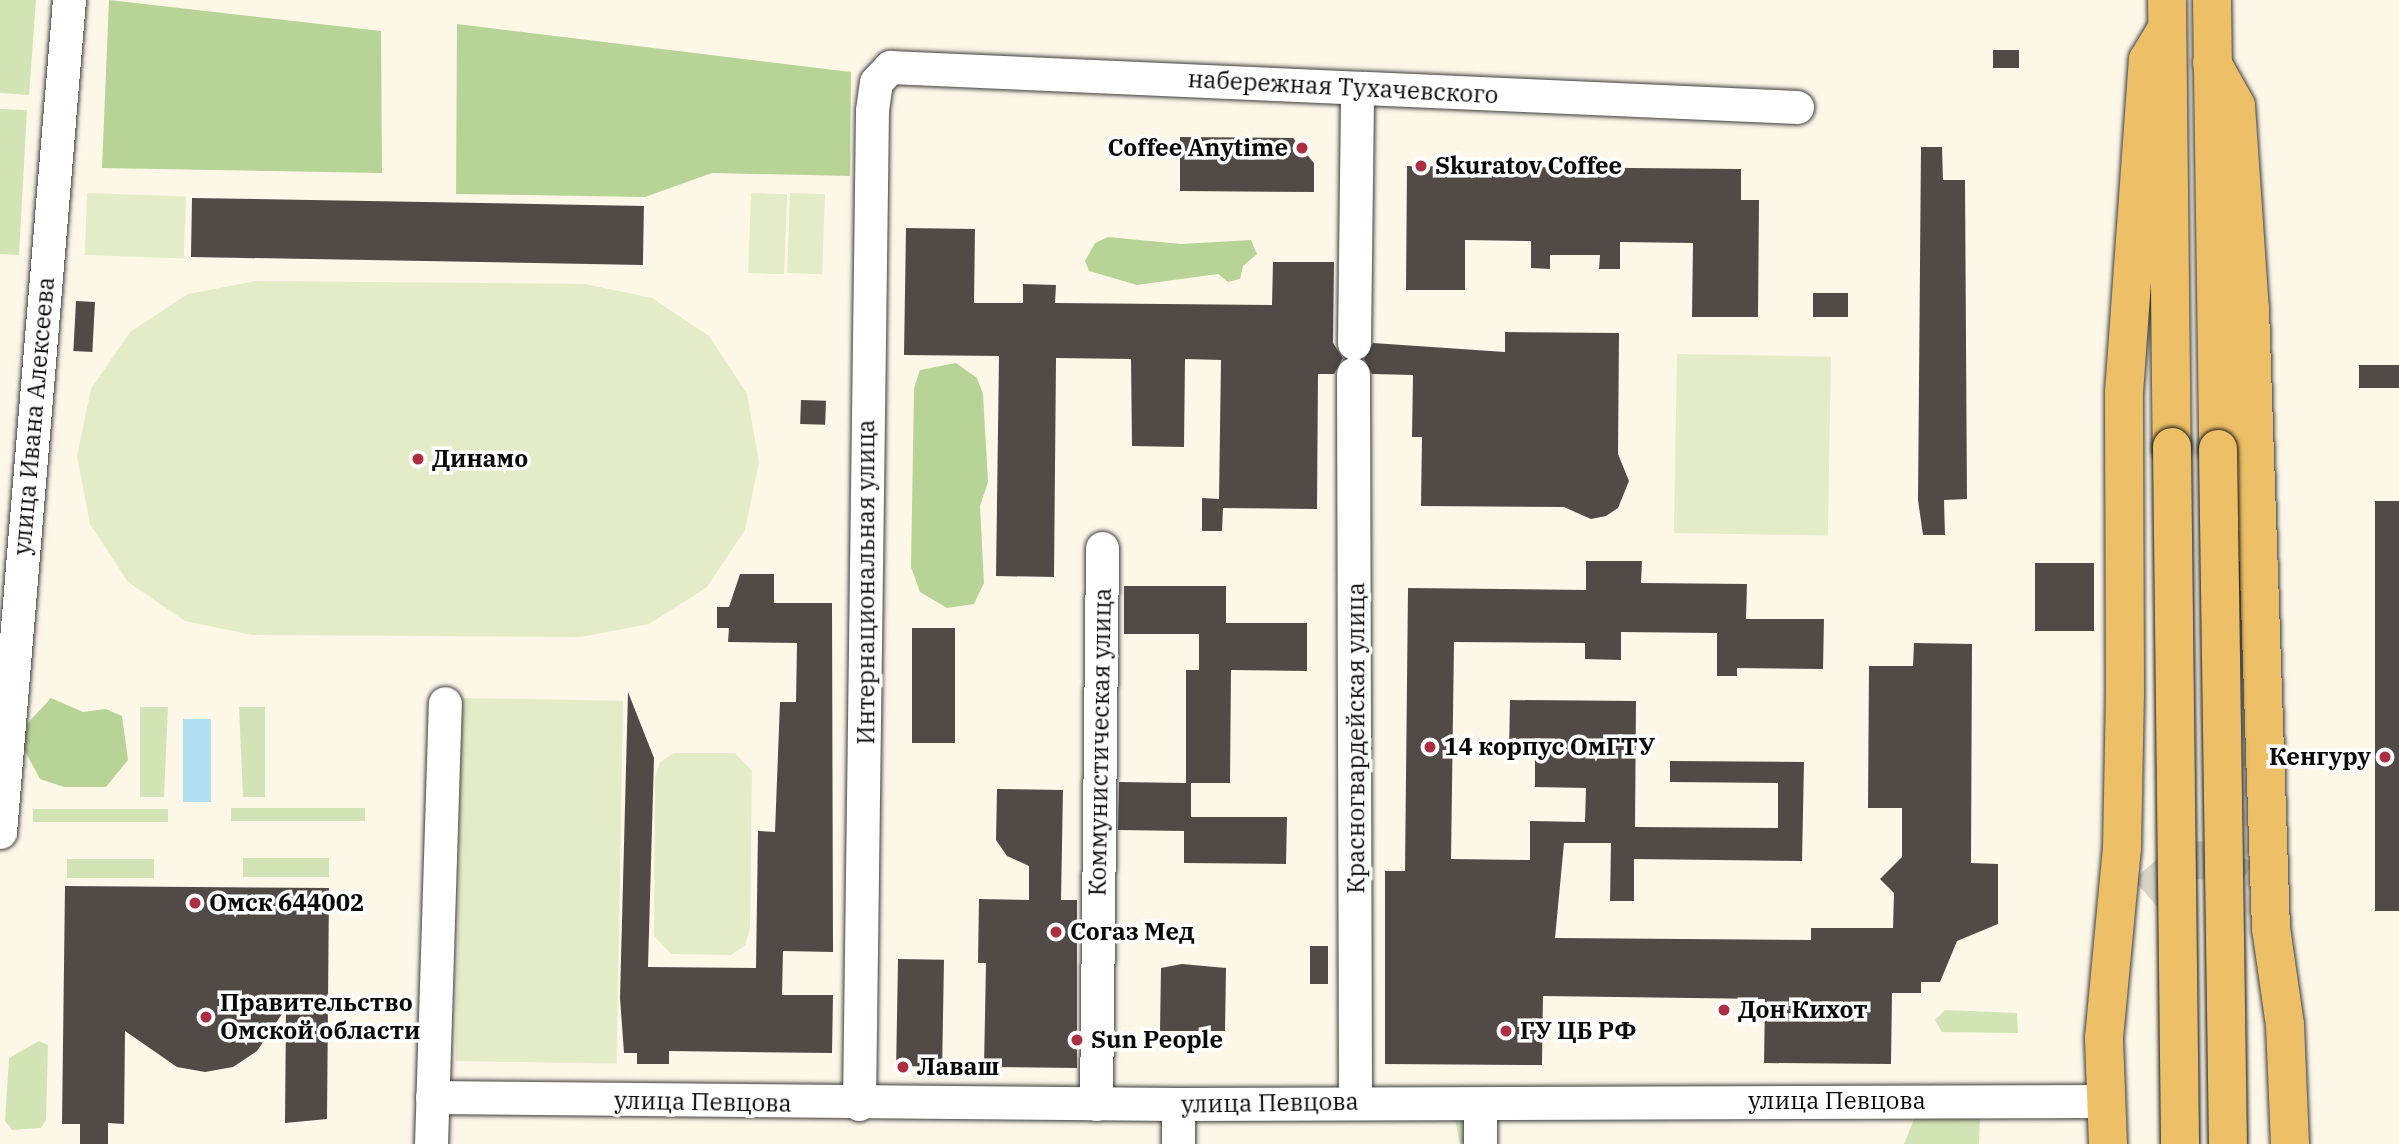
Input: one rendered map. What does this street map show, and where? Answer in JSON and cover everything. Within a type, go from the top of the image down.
[{"type":"main road","points":[[2212,0],[2228,1144]]},
{"type":"main road","points":[[2167,14],[2180,1144]]},
{"type":"main road","points":[[2108,1144],[2110,975],[2122,835],[2124,393],[2148,60],[2167,14]]},
{"type":"main road","points":[[2212,63],[2236,106],[2250,309],[2271,928],[2285,1025],[2290,1144]]},
{"type":"main road","points":[[2244,880],[2271,928]]},
{"type":"main road","points":[[2110,975],[2146,894]]},
{"type":"street","name":"улица Ивана Алексеева","points":[[0,832],[69,0]]},
{"type":"street","name":"набережная Тухачевского","points":[[890,67],[1797,107]]},
{"type":"street","name":"Интернациональная улица","points":[[859,1104],[872,110],[876,82],[890,67]]},
{"type":"street","name":"Красногвардейская улица","points":[[1355,1101],[1353,358],[1357,88]]},
{"type":"street","name":"Коммунистическая улица","points":[[1096,1104],[1102,548]]},
{"type":"street","points":[[431,1144],[445,703]]},
{"type":"street","name":"улица Певцова","points":[[432,1097],[859,1104],[2108,1101]]},
{"type":"street","points":[[1178,1104],[1178,1144]]},
{"type":"street","points":[[1480,1104],[1480,1144]]},
{"type":"green space","points":[[0,0],[36,0],[29,95],[0,93]]},
{"type":"green space","points":[[109,0],[381,31],[382,173],[102,168]]},
{"type":"green space","points":[[457,24],[851,72],[850,176],[712,173],[645,197],[456,194]]},
{"type":"green space","points":[[0,109],[27,110],[19,255],[0,254]]},
{"type":"green space","points":[[87,193],[186,196],[184,258],[85,255]]},
{"type":"green space","points":[[751,193],[787,194],[784,274],[748,273]]},
{"type":"green space","points":[[790,193],[825,194],[822,274],[787,273]]},
{"type":"green space","points":[[1108,237],[1181,244],[1251,240],[1257,254],[1243,266],[1240,279],[1228,282],[1218,274],[1137,285],[1089,271],[1085,261],[1095,243]]},
{"type":"green space","name":"Динамо","points":[[256,281],[585,284],[652,298],[709,336],[747,394],[759,462],[745,530],[707,587],[649,624],[581,637],[252,635],[185,621],[128,582],[90,524],[77,456],[91,389],[130,332],[188,294]]},
{"type":"green space","points":[[1677,354],[1831,357],[1828,536],[1674,533]]},
{"type":"green space","points":[[956,363],[977,378],[983,394],[988,482],[980,506],[984,583],[974,604],[947,608],[920,592],[911,567],[914,388],[920,370]]},
{"type":"green space","points":[[51,698],[83,712],[106,709],[122,716],[128,760],[106,787],[64,787],[40,779],[24,749],[26,725]]},
{"type":"green space","points":[[462,698],[623,701],[617,1064],[456,1061]]},
{"type":"green space","points":[[140,707],[168,707],[164,797],[140,797]]},
{"type":"green space","points":[[239,707],[265,707],[265,797],[243,797]]},
{"type":"green space","points":[[674,753],[735,753],[752,771],[750,929],[745,945],[731,955],[671,954],[654,936],[655,778],[660,762]]},
{"type":"green space","points":[[231,808],[365,808],[365,821],[231,821]]},
{"type":"green space","points":[[33,809],[168,809],[168,822],[33,822]]},
{"type":"green space","points":[[243,858],[329,858],[329,877],[243,877]]},
{"type":"green space","points":[[67,859],[154,859],[154,878],[67,878]]},
{"type":"green space","points":[[1945,1010],[2017,1013],[2018,1033],[1942,1032],[1935,1020]]},
{"type":"green space","points":[[39,1041],[48,1045],[46,1120],[41,1128],[12,1130],[5,1121],[9,1058]]},
{"type":"green space","points":[[1465,1115],[1464,1143],[1460,1144],[1455,1119]]},
{"type":"green space","points":[[1915,1117],[1980,1117],[1979,1144],[1904,1144]]},
{"type":"water","points":[[183,719],[211,719],[211,802],[183,802]]},
{"type":"building","points":[[1993,50],[2019,50],[2019,68],[1993,68]]},
{"type":"building","points":[[1180,137],[1293,138],[1314,163],[1314,192],[1180,191]]},
{"type":"building","points":[[1921,147],[1942,147],[1943,180],[1965,180],[1967,499],[1944,500],[1945,535],[1923,535],[1918,500]]},
{"type":"building","points":[[1407,166],[1741,169],[1741,200],[1759,200],[1758,317],[1692,317],[1693,243],[1620,242],[1620,269],[1599,269],[1600,255],[1550,255],[1550,269],[1531,268],[1531,241],[1465,240],[1465,290],[1406,290]]},
{"type":"building","points":[[192,198],[644,206],[643,265],[191,257]]},
{"type":"building","points":[[906,228],[975,229],[974,303],[1023,303],[1023,284],[1056,285],[1055,303],[1272,305],[1273,262],[1334,262],[1333,343],[1343,358],[1334,374],[1318,374],[1317,509],[1223,508],[1222,531],[1202,531],[1202,498],[1219,499],[1221,360],[1185,359],[1184,447],[1132,446],[1131,359],[1056,358],[1054,577],[996,576],[999,356],[904,355]]},
{"type":"building","points":[[1813,293],[1848,293],[1848,317],[1813,317]]},
{"type":"building","points":[[76,301],[95,302],[92,352],[73,351]]},
{"type":"building","points":[[1505,332],[1619,333],[1618,454],[1629,481],[1618,508],[1606,516],[1591,519],[1564,507],[1421,506],[1422,437],[1412,437],[1413,375],[1372,374],[1364,359],[1373,343],[1505,352]]},
{"type":"building","points":[[2359,365],[2399,365],[2399,388],[2359,388]]},
{"type":"building","points":[[801,400],[826,401],[825,425],[800,424]]},
{"type":"building","points":[[2375,501],[2399,501],[2399,911],[2375,911]]},
{"type":"building","points":[[1586,561],[1642,561],[1641,583],[1747,584],[1746,619],[1824,619],[1823,669],[1737,668],[1737,676],[1717,676],[1717,633],[1621,632],[1621,660],[1585,659],[1585,643],[1454,642],[1451,859],[1530,860],[1530,821],[1585,822],[1586,788],[1535,787],[1535,756],[1509,755],[1510,700],[1636,701],[1635,827],[1778,828],[1778,783],[1670,782],[1670,761],[1804,762],[1802,861],[1634,859],[1634,901],[1610,901],[1611,843],[1564,843],[1555,938],[1811,940],[1811,928],[1893,928],[1894,893],[1880,879],[1902,857],[1902,808],[1868,808],[1869,666],[1913,666],[1914,643],[1972,644],[1971,863],[1998,864],[1998,924],[1957,941],[1940,982],[1921,982],[1921,993],[1892,993],[1891,1064],[1764,1063],[1765,999],[1543,996],[1542,1065],[1385,1064],[1385,871],[1405,871],[1408,588],[1586,590]]},
{"type":"building","points":[[2035,563],[2094,563],[2094,631],[2035,631]]},
{"type":"building","points":[[740,574],[774,574],[774,603],[832,603],[833,952],[783,951],[782,995],[833,995],[832,1053],[669,1051],[669,1064],[637,1064],[637,1053],[624,1053],[620,998],[628,692],[654,758],[648,967],[756,968],[758,831],[775,832],[780,702],[796,702],[797,643],[728,642],[729,628],[717,628],[717,607],[729,607]]},
{"type":"building","points":[[1124,586],[1226,586],[1226,623],[1307,623],[1307,671],[1231,670],[1230,783],[1191,783],[1191,817],[1287,817],[1286,864],[1184,863],[1184,831],[1118,830],[1119,782],[1186,783],[1186,670],[1199,670],[1199,634],[1124,634]]},
{"type":"building","points":[[912,628],[955,628],[955,743],[912,743]]},
{"type":"building","points":[[997,789],[1063,790],[1061,900],[1077,900],[1077,1068],[984,1067],[986,963],[978,963],[979,899],[1029,900],[1029,866],[1007,856],[996,840]]},
{"type":"building","name":"Правительство Омской области","points":[[65,886],[329,888],[327,1119],[285,1123],[286,1008],[257,1051],[233,1067],[205,1072],[177,1067],[125,1031],[124,1124],[108,1123],[108,1144],[80,1144],[80,1124],[62,1124]]},
{"type":"building","points":[[1310,946],[1328,946],[1328,984],[1310,984]]},
{"type":"building","points":[[898,959],[944,960],[942,1067],[896,1066]]},
{"type":"building","points":[[1182,964],[1226,968],[1225,1031],[1160,1031],[1161,968]]},
{"type":"tunnel","points":[[2146,894],[2185,860],[2210,861],[2244,880]]},
{"type":"place","name":"Coffee Anytime","points":[[1302,148]]},
{"type":"place","name":"Skuratov Coffee","points":[[1421,166]]},
{"type":"place","name":"Динамо","points":[[418,459]]},
{"type":"place","name":"14 корпус ОмГТУ","points":[[1430,747]]},
{"type":"place","name":"Кенгуру","points":[[2385,757]]},
{"type":"place","name":"Омск 644002","points":[[195,903]]},
{"type":"place","name":"Согаз Мед","points":[[1056,932]]},
{"type":"place","name":"Дон Кихот","points":[[1724,1010]]},
{"type":"place","name":"Правительство Омской области","points":[[206,1017]]},
{"type":"place","name":"ГУ ЦБ РФ","points":[[1506,1031]]},
{"type":"place","name":"Sun People","points":[[1077,1040]]},
{"type":"place","name":"Лаваш","points":[[903,1067]]}]
